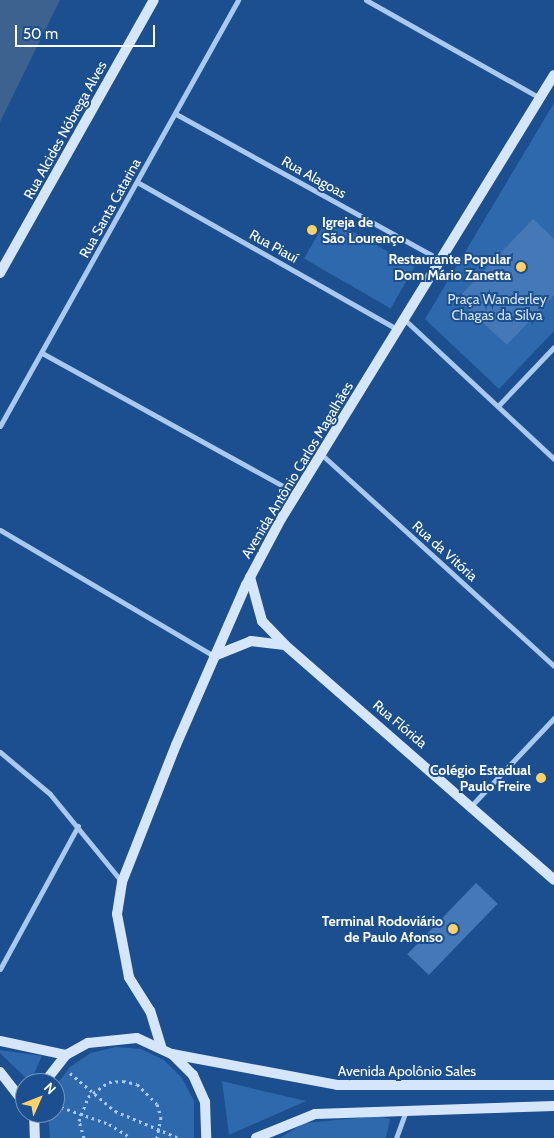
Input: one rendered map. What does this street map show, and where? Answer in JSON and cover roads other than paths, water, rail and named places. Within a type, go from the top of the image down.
[{"type":"street","name":"Rua Alcides Nóbrega Alves","points":[[0,273],[154,0]]},
{"type":"street","name":"Rua Santa Catarina","points":[[0,426],[238,0]]},
{"type":"street","points":[[366,0],[540,98]]},
{"type":"street","name":"Avenida Antônio Carlos Magalhães","points":[[161,1046],[150,1011],[129,977],[119,938],[122,882],[214,656],[250,577],[320,453],[400,330],[554,75]]},
{"type":"street","name":"Rua Alagoas","points":[[176,114],[442,261]]},
{"type":"street","name":"Rua Piauí","points":[[137,182],[400,330]]},
{"type":"street","points":[[405,320],[554,459]]},
{"type":"street","points":[[498,406],[554,347]]},
{"type":"street","points":[[42,353],[296,494]]},
{"type":"street","name":"Rua da Vitória","points":[[320,453],[554,666]]},
{"type":"street","points":[[0,530],[214,656],[251,641],[285,645]]},
{"type":"street","name":"Rua Flórida","points":[[250,577],[262,621],[285,645],[472,805],[554,880]]},
{"type":"street","points":[[472,805],[554,718]]},
{"type":"street","points":[[0,752],[50,794],[122,882]]},
{"type":"street","points":[[0,969],[78,826]]},
{"type":"street","points":[[52,1073],[66,1055],[88,1042],[112,1037],[137,1038],[161,1046],[193,1075],[205,1102],[206,1138]]},
{"type":"street","points":[[0,1041],[66,1055]]},
{"type":"street","name":"Avenida Apolônio Sales","points":[[172,1054],[337,1085],[554,1085]]},
{"type":"street","points":[[0,1072],[15,1091]]},
{"type":"street","points":[[256,1138],[315,1114],[406,1109],[554,1106]]},
{"type":"street","points":[[396,1138],[406,1109]]},
{"type":"street","points":[[34,1123],[35,1138]]},
{"type":"place","name":"Igreja de São Lourenço","points":[[312,230]]},
{"type":"place","name":"Restaurante Popular Dom Mário Zanetta","points":[[521,267]]},
{"type":"place","name":"Colégio Estadual Paulo Freire","points":[[541,778]]},
{"type":"place","name":"Terminal Rodoviário de Paulo Afonso","points":[[453,929]]},
{"type":"park label","name":"Praça Wanderley Chagas da Silva","points":[[497,308]]}]
